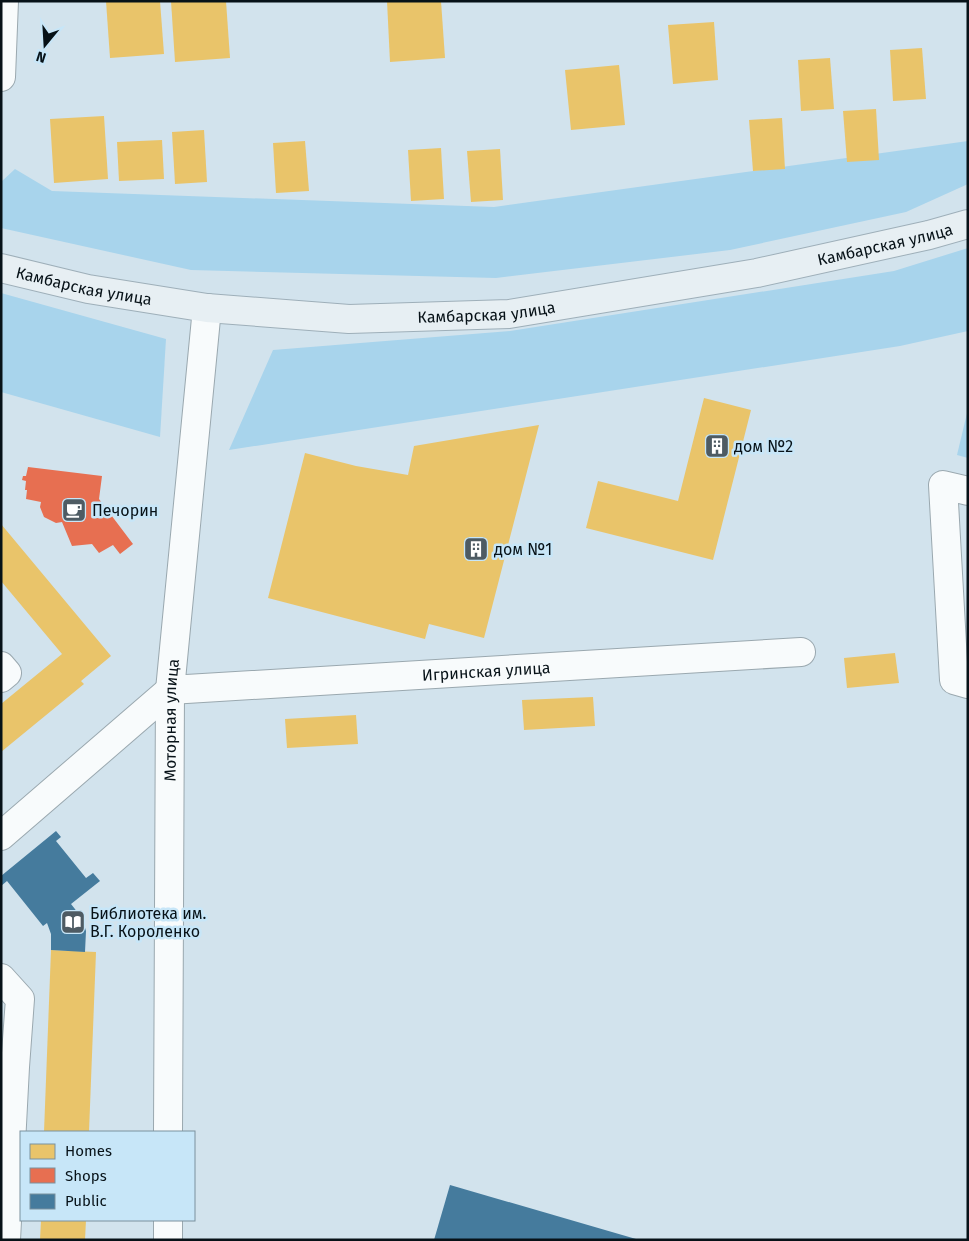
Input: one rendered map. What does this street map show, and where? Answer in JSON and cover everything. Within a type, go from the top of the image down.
[{"type":"main road","name":"Камбарская улица","points":[[1,268],[88,289],[207,308],[349,319],[509,314],[757,273],[929,235],[968,224]]},
{"type":"street","points":[[1,77],[4,1]]},
{"type":"street","name":"Моторная улица","points":[[168,1131],[170,690],[207,308]]},
{"type":"street","points":[[968,491],[942,484],[954,680],[968,684]]},
{"type":"street","name":"Игринская улица","points":[[170,690],[802,652]]},
{"type":"street","points":[[1,666],[7,674],[1,678]]},
{"type":"street","points":[[1,836],[170,690]]},
{"type":"street","points":[[1,978],[20,999],[6,1240]]},
{"type":"street","points":[[168,1221],[168,1240]]},
{"type":"shaded area","points":[[968,141],[968,184],[906,212],[730,250],[496,278],[191,270],[1,228],[1,182],[15,169],[52,191],[494,207]]},
{"type":"shaded area","points":[[968,248],[968,331],[900,346],[229,450],[273,350],[510,331],[894,271]]},
{"type":"shaded area","points":[[1,293],[166,339],[160,437],[1,392]]},
{"type":"shaded area","points":[[968,409],[968,458],[957,455]]},
{"type":"building: Homes","points":[[106,1],[160,1],[164,54],[110,58]]},
{"type":"building: Homes","points":[[171,1],[226,1],[230,58],[175,62]]},
{"type":"building: Homes","points":[[387,1],[441,1],[445,58],[390,62]]},
{"type":"building: Homes","points":[[714,22],[718,80],[673,84],[668,25]]},
{"type":"building: Homes","points":[[922,48],[926,99],[893,101],[890,50]]},
{"type":"building: Homes","points":[[830,58],[834,109],[801,111],[798,60]]},
{"type":"building: Homes","points":[[619,65],[625,125],[571,130],[565,70]]},
{"type":"building: Homes","points":[[876,109],[879,160],[847,162],[843,111]]},
{"type":"building: Homes","points":[[104,116],[108,179],[54,183],[50,119]]},
{"type":"building: Homes","points":[[782,118],[785,169],[753,171],[749,120]]},
{"type":"building: Homes","points":[[204,130],[207,182],[175,184],[172,132]]},
{"type":"building: Homes","points":[[162,140],[164,179],[119,181],[117,142]]},
{"type":"building: Homes","points":[[305,141],[309,191],[276,193],[273,143]]},
{"type":"building: Homes","points":[[441,148],[444,199],[411,201],[408,150]]},
{"type":"building: Homes","points":[[500,149],[503,200],[471,202],[467,151]]},
{"type":"building: Homes","name":"дом №2","points":[[704,398],[751,410],[713,560],[586,528],[598,481],[678,501]]},
{"type":"building: Homes","points":[[539,425],[484,638],[429,624],[425,639],[268,598],[305,453],[356,466],[408,475],[414,446]]},
{"type":"building: Homes","points":[[1,524],[111,656],[81,681],[84,684],[1,752],[1,704],[62,654],[1,581]]},
{"type":"building: Homes","points":[[895,653],[899,683],[847,688],[844,658]]},
{"type":"building: Homes","points":[[593,697],[595,726],[524,730],[522,700]]},
{"type":"building: Homes","points":[[356,715],[358,744],[287,748],[285,719]]},
{"type":"building: Homes","points":[[51,950],[96,952],[89,1131],[44,1131]]},
{"type":"building: Homes","points":[[41,1221],[86,1221],[85,1240],[40,1240]]},
{"type":"building: Shops","name":"Печорин","points":[[28,467],[102,476],[99,499],[133,544],[120,554],[113,545],[99,553],[92,544],[72,546],[62,522],[56,523],[44,517],[40,507],[41,502],[26,499],[26,481],[22,480],[23,476],[26,476]]},
{"type":"building: Public","points":[[56,831],[61,837],[56,841],[86,878],[93,873],[100,881],[71,904],[82,918],[86,931],[85,952],[51,950],[51,934],[47,923],[43,926],[7,881],[1,886],[1,876]]},
{"type":"building: Public","points":[[450,1185],[636,1239],[636,1240],[434,1240]]},
{"type":"place","name":"дом №2","points":[[717,446]]},
{"type":"place","name":"Печорин","points":[[74,510]]},
{"type":"place","name":"дом №1","points":[[476,549]]},
{"type":"place","name":"Библиотека им. В.Г. Короленко","points":[[73,922]]}]
